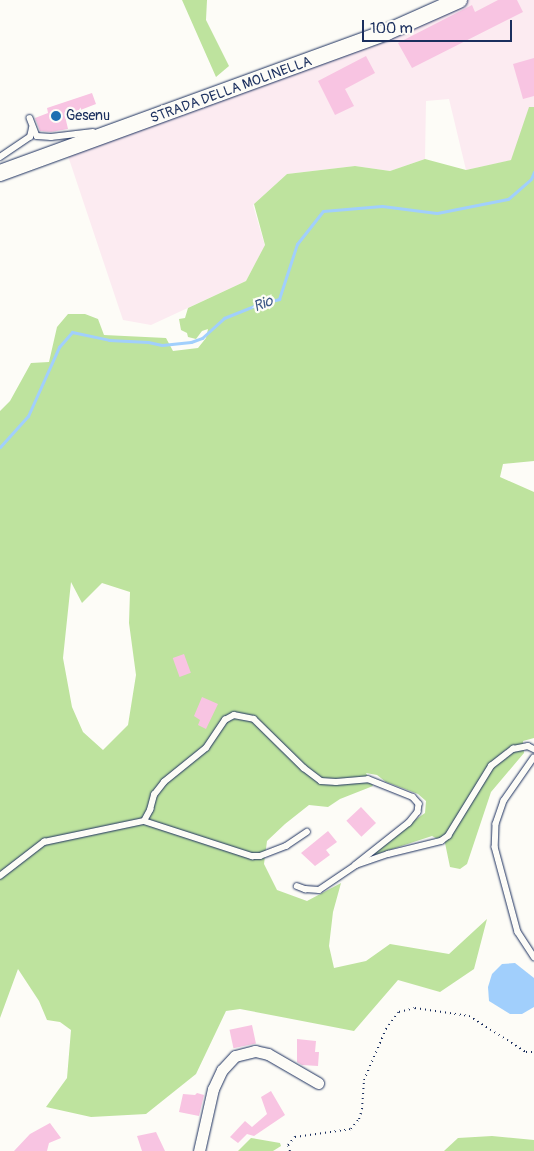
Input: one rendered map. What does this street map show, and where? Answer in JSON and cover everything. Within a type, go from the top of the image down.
[{"type":"main road","name":"STRADA DELLA MOLINELLA","points":[[0,173],[388,32],[459,0]]},
{"type":"street","points":[[199,1151],[213,1089],[222,1070],[235,1056],[255,1051],[268,1054],[281,1059],[318,1083]]},
{"type":"lane","points":[[30,118],[36,136],[52,137],[118,131]]},
{"type":"lane","points":[[0,157],[30,137],[32,128]]},
{"type":"lane","points":[[144,821],[154,795],[164,782],[206,748],[225,720],[234,715],[254,719],[304,768],[321,780],[336,782],[368,779],[413,797],[419,804],[418,812],[409,823],[356,865],[319,890],[305,890],[297,886]]},
{"type":"lane","points":[[356,865],[388,854],[441,841],[448,836],[491,766],[513,749],[528,746],[534,749]]},
{"type":"lane","points":[[534,758],[504,801],[496,824],[495,847],[518,932],[534,957]]},
{"type":"lane","points":[[0,876],[44,842],[144,821],[252,856],[260,856],[286,846],[307,832]]},
{"type":"path","points":[[290,1151],[288,1145],[295,1137],[351,1129],[359,1120],[362,1109],[364,1080],[386,1029],[399,1012],[415,1008],[469,1016],[526,1052],[534,1052]]},
{"type":"shaded area","name":"Gesenu","points":[[459,0],[534,0],[534,107],[529,108],[512,160],[466,170],[449,99],[426,101],[425,159],[390,171],[355,166],[287,174],[253,205],[265,246],[246,281],[151,325],[123,320],[66,150]]},
{"type":"green space","points":[[182,0],[207,0],[206,20],[229,66],[216,77]]},
{"type":"green space","points":[[529,107],[534,107],[534,461],[503,464],[500,477],[534,492],[534,738],[523,741],[524,753],[491,792],[467,864],[460,869],[450,867],[445,843],[432,836],[371,856],[368,853],[425,813],[426,801],[418,794],[386,782],[377,775],[366,773],[373,786],[340,799],[328,807],[309,805],[285,824],[267,841],[264,864],[277,890],[307,901],[341,883],[333,912],[329,946],[334,968],[366,961],[390,944],[449,954],[487,919],[474,969],[440,992],[398,980],[354,1031],[240,1009],[226,1011],[196,1074],[146,1114],[91,1117],[46,1107],[67,1078],[71,1030],[60,1022],[47,1020],[39,1001],[18,969],[0,1018],[0,411],[10,401],[31,363],[49,362],[57,327],[68,314],[85,314],[98,319],[104,335],[166,338],[173,351],[198,348],[206,338],[208,329],[202,331],[196,339],[188,337],[187,333],[181,330],[179,319],[185,318],[188,308],[246,281],[265,245],[254,204],[287,174],[355,166],[390,171],[425,159],[466,170],[511,160]],"holes":[[[71,582],[82,603],[102,583],[130,592],[129,623],[136,675],[128,725],[103,750],[83,732],[72,707],[63,658]]]},
{"type":"green space","points":[[492,1136],[534,1140],[534,1151],[444,1151],[458,1138]]},
{"type":"green space","points":[[251,1138],[280,1143],[281,1146],[273,1151],[238,1151]]},
{"type":"water","points":[[515,963],[534,978],[534,1007],[522,1014],[510,1014],[489,1001],[488,987],[492,974],[502,964]]},
{"type":"building","points":[[498,0],[517,0],[523,12],[412,68],[398,43],[472,5],[475,12]]},
{"type":"building","points":[[366,56],[375,73],[345,89],[354,106],[335,115],[318,81]]},
{"type":"building","points":[[534,58],[534,96],[523,99],[513,64]]},
{"type":"building","points":[[92,93],[96,104],[65,116],[68,129],[51,132],[40,131],[35,118],[48,113],[47,108]]},
{"type":"building","points":[[184,654],[191,673],[180,677],[173,658]]},
{"type":"building","points":[[202,697],[218,704],[206,729],[198,725],[200,720],[194,716]]},
{"type":"building","points":[[361,807],[376,823],[361,837],[346,821]]},
{"type":"building","points":[[328,831],[337,842],[326,850],[330,855],[315,866],[301,853]]},
{"type":"building","points":[[252,1025],[256,1044],[233,1048],[230,1030]]},
{"type":"building","points":[[297,1039],[316,1041],[315,1052],[319,1052],[318,1066],[302,1065],[297,1062]]},
{"type":"building","points":[[271,1091],[285,1115],[254,1136],[247,1134],[238,1143],[230,1137],[245,1121],[252,1127],[267,1114],[261,1097]]},
{"type":"building","points":[[197,1093],[204,1095],[199,1116],[179,1112],[183,1094],[195,1095]]},
{"type":"building","points":[[50,1123],[61,1138],[49,1143],[47,1151],[14,1151],[30,1134]]},
{"type":"building","points":[[156,1132],[165,1151],[142,1151],[137,1136]]},
{"type":"waterway","name":"Rio","points":[[0,447],[28,416],[59,347],[72,332],[109,340],[148,342],[162,345],[191,342],[202,338],[224,318],[259,304],[279,299],[297,244],[323,211],[382,206],[437,213],[508,199],[531,179],[534,172]]},
{"type":"place","name":"Gesenu","points":[[56,116]]}]
